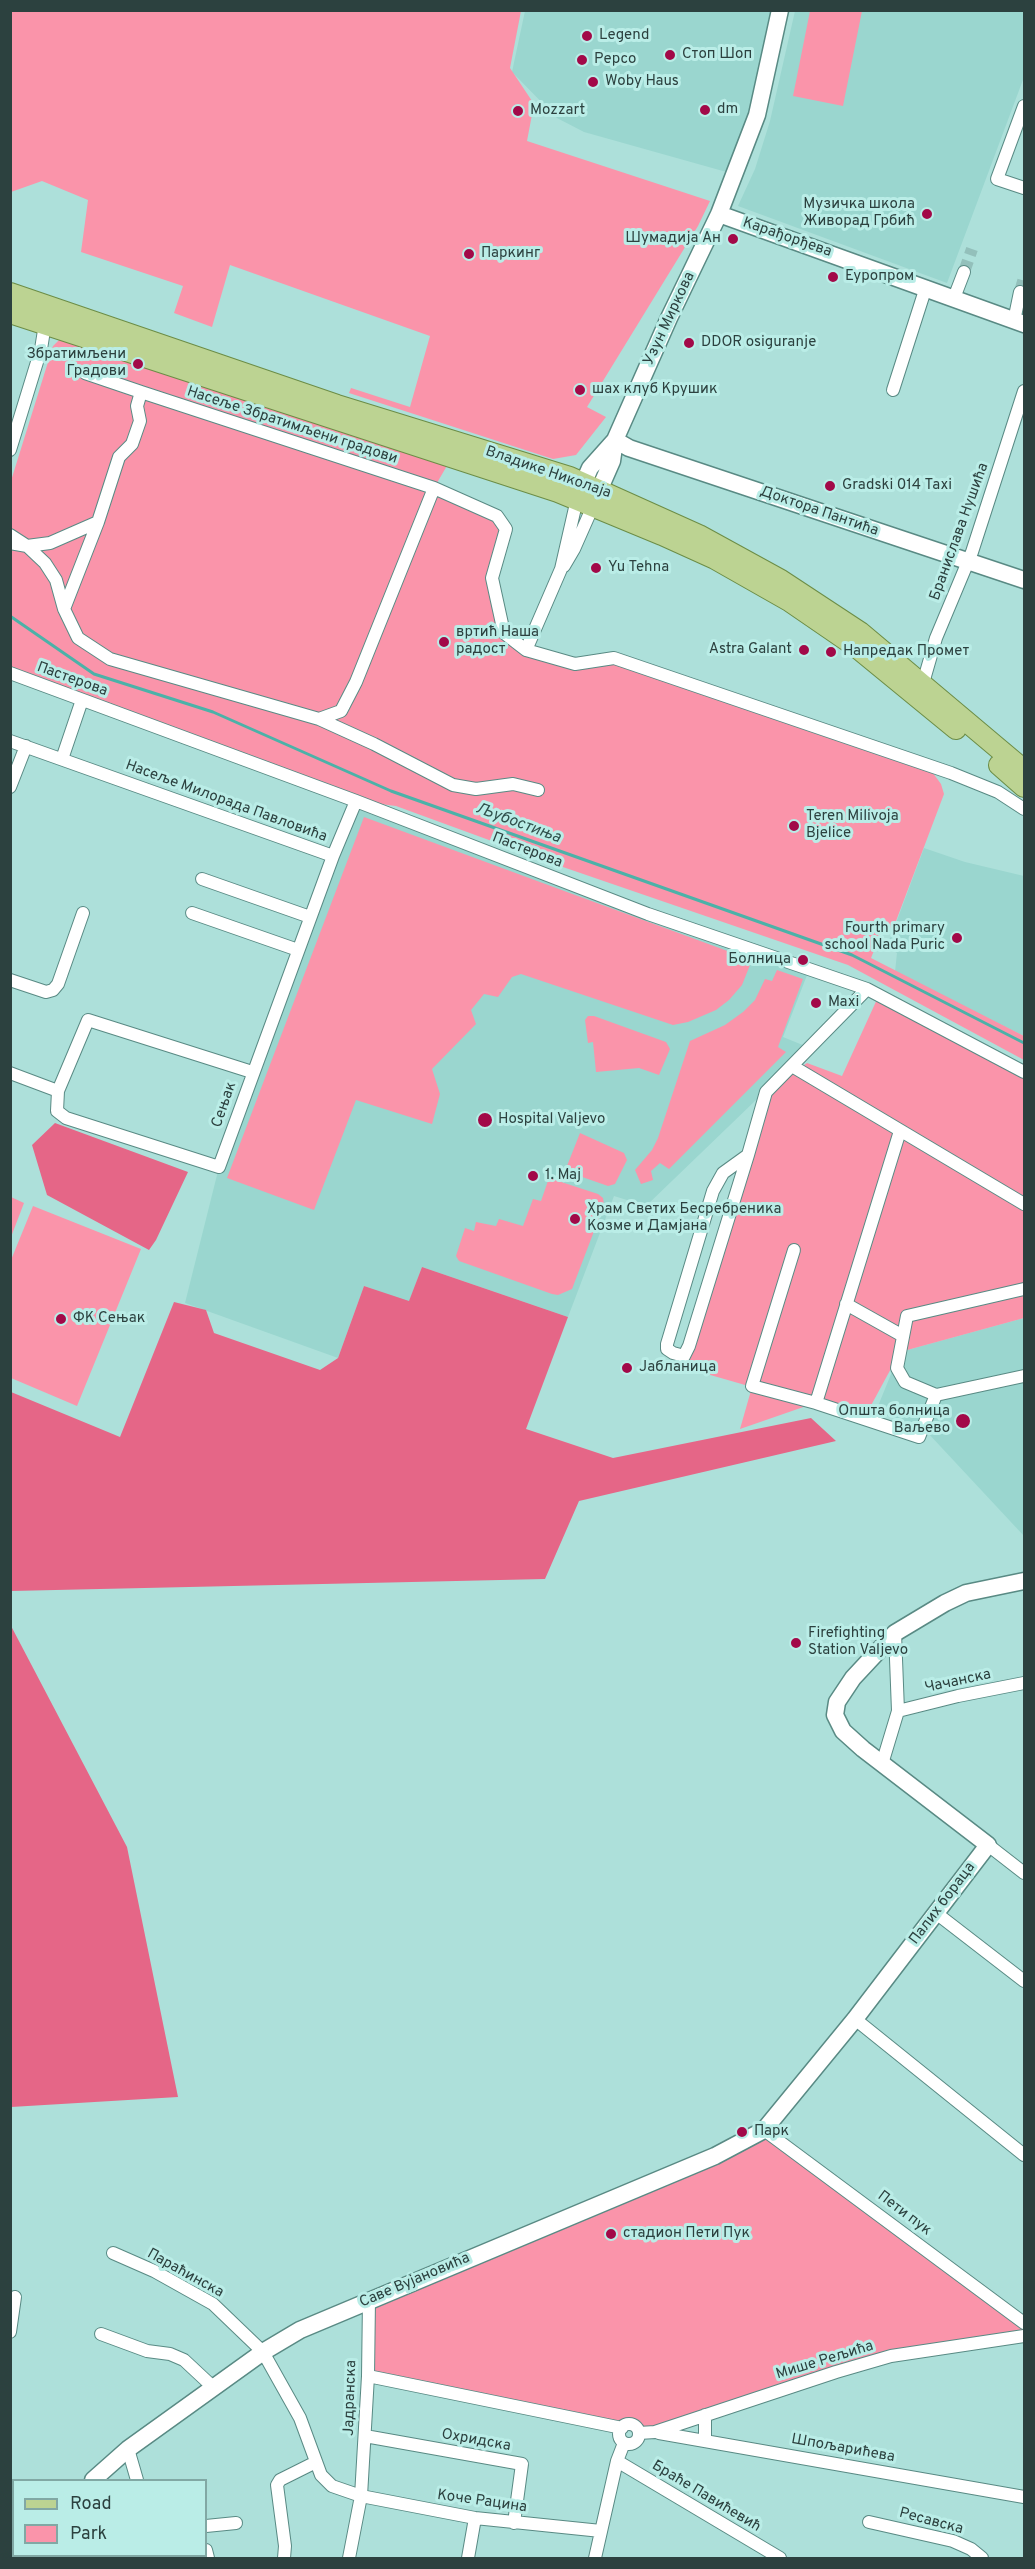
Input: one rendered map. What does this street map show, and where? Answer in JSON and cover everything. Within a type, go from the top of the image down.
[{"type":"main road","name":"Владике Николаја","points":[[10,293],[53,317]]},
{"type":"main road","name":"Владике Николаја","points":[[10,313],[53,317],[337,405],[710,540],[781,580],[860,632],[923,682],[1024,770]]},
{"type":"main road","name":"Владике Николаја","points":[[588,494],[715,559],[789,601],[856,647],[1024,787]]},
{"type":"street","name":"Узун Миркова","points":[[588,494],[594,462],[615,440],[669,318],[719,214],[757,116],[780,10]]},
{"type":"street","points":[[1024,106],[997,179],[1024,188]]},
{"type":"street","name":"Карађорђева","points":[[719,214],[1019,322]]},
{"type":"street","points":[[954,298],[963,272]]},
{"type":"street","points":[[893,390],[926,287]]},
{"type":"street","points":[[1019,322],[1020,292]]},
{"type":"street","points":[[10,450],[53,317]]},
{"type":"street","name":"Насеље Збратимљени градови","points":[[85,373],[434,488],[497,516],[506,530],[492,578],[504,633],[526,650]]},
{"type":"street","points":[[64,609],[98,522],[119,457],[132,444],[140,421],[137,406],[141,392]]},
{"type":"street","name":"Бранислава Нушића","points":[[923,682],[936,638],[968,562],[1024,392]]},
{"type":"street","name":"Доктора Пантића","points":[[615,440],[629,448],[1024,580]]},
{"type":"street","points":[[319,719],[341,711],[357,682],[434,488]]},
{"type":"street","points":[[588,494],[574,549],[561,569],[526,650],[574,664],[614,658],[951,773],[998,792],[1024,809]]},
{"type":"street","points":[[10,543],[27,546],[50,543],[98,522]]},
{"type":"street","points":[[10,535],[27,546],[45,564],[56,580],[64,609],[78,638],[110,658],[319,719],[374,744],[453,785],[476,789],[513,784],[538,790]]},
{"type":"street","name":"Пастерова","points":[[10,673],[356,801],[648,914],[867,989],[1024,1072]]},
{"type":"street","points":[[62,759],[82,700]]},
{"type":"street","name":"Насеље Милорада Павловића","points":[[10,741],[333,856],[252,1072]]},
{"type":"street","points":[[10,787],[26,746]]},
{"type":"street","points":[[333,856],[356,801]]},
{"type":"street","points":[[202,879],[310,917]]},
{"type":"street","points":[[10,980],[46,992],[53,990],[58,984],[83,913]]},
{"type":"street","points":[[192,913],[298,950]]},
{"type":"street","points":[[748,1155],[723,1173],[713,1191],[667,1344],[667,1349],[672,1353],[684,1356],[687,1353],[748,1155],[766,1092],[867,989]]},
{"type":"street","name":"Сењак","points":[[88,1020],[252,1072],[219,1167],[66,1118],[57,1111],[58,1091],[88,1020]]},
{"type":"street","points":[[792,1066],[1024,1204]]},
{"type":"street","points":[[10,1073],[58,1091]]},
{"type":"street","points":[[816,1403],[900,1131]]},
{"type":"street","points":[[794,1250],[752,1386],[816,1403],[919,1437],[936,1395]]},
{"type":"street","points":[[1024,1288],[907,1316],[897,1368],[904,1382],[936,1395],[1024,1376]]},
{"type":"street","points":[[846,1304],[903,1336]]},
{"type":"street","points":[[1024,1581],[966,1593],[895,1633],[853,1678],[837,1702],[835,1715],[843,1731],[882,1764],[1024,1873]]},
{"type":"street","points":[[882,1764],[898,1711],[895,1633]]},
{"type":"street","name":"Чачанска","points":[[898,1711],[1024,1683]]},
{"type":"street","name":"Палих бораца","points":[[764,2130],[855,2019],[988,1845]]},
{"type":"street","points":[[936,1912],[1024,1981]]},
{"type":"street","points":[[855,2019],[1024,2155]]},
{"type":"street","name":"Саве Вујановића","points":[[95,2479],[128,2449],[263,2352],[300,2330],[715,2156],[764,2130]]},
{"type":"street","name":"Пети пук","points":[[764,2130],[1024,2323]]},
{"type":"street","name":"Параћинска","points":[[113,2253],[154,2271],[213,2304],[263,2352]]},
{"type":"street","points":[[10,2332],[15,2297]]},
{"type":"street","name":"Јадранска","points":[[349,2559],[361,2496],[368,2376],[369,2300]]},
{"type":"street","points":[[101,2334],[147,2351],[170,2354],[184,2360],[214,2388]]},
{"type":"street","name":"Мише Рељића","points":[[639,2433],[655,2432],[891,2356],[1024,2336]]},
{"type":"street","points":[[263,2352],[300,2418],[321,2475],[332,2486],[361,2496]]},
{"type":"street","points":[[368,2376],[621,2428],[630,2425],[639,2433],[636,2442],[624,2443],[619,2436],[621,2428]]},
{"type":"street","points":[[705,2415],[705,2439]]},
{"type":"street","name":"Шпољарићева","points":[[655,2432],[1024,2497]]},
{"type":"street","name":"Охридска","points":[[365,2436],[522,2464],[514,2523]]},
{"type":"street","points":[[595,2559],[617,2461],[624,2443]]},
{"type":"street","points":[[128,2449],[136,2479]]},
{"type":"street","name":"Браће Павићевић","points":[[617,2461],[780,2559]]},
{"type":"street","points":[[284,2559],[285,2546],[277,2486],[280,2480],[316,2462]]},
{"type":"street","name":"Коче Рацина","points":[[361,2496],[475,2518],[601,2531]]},
{"type":"street","points":[[468,2559],[475,2518]]},
{"type":"street","name":"Ресавска","points":[[869,2522],[953,2541],[971,2549],[982,2559]]},
{"type":"street","points":[[207,2526],[236,2523]]},
{"type":"shaded area","points":[[525,11],[773,11],[765,61],[730,173],[584,132],[557,118],[512,72]]},
{"type":"shaded area","points":[[795,11],[1024,11],[1024,77],[947,283],[738,206],[755,169],[770,121]]},
{"type":"shaded area","name":"Hospital Valjevo","points":[[356,801],[809,970],[783,1037],[810,1048],[646,1206],[614,1196],[568,1317],[422,1267],[409,1302],[364,1286],[338,1358],[185,1303],[219,1167]]},
{"type":"shaded area","name":"Fourth primary school Nada Puric","points":[[924,848],[965,862],[1024,876],[1024,1036],[895,972],[897,953],[887,947]]},
{"type":"shaded area","points":[[55,1123],[188,1172],[149,1250],[47,1195],[32,1145]]},
{"type":"shaded area","points":[[422,1267],[568,1317],[526,1429],[613,1458],[811,1418],[836,1441],[579,1501],[545,1579],[11,1591],[11,1392],[120,1437],[174,1302],[206,1310],[214,1333],[320,1370],[338,1358],[364,1286],[409,1301]]},
{"type":"shaded area","name":"Општа болница Ваљево","points":[[1024,1318],[1024,1536],[927,1432],[876,1411],[900,1352]]},
{"type":"shaded area","points":[[10,1624],[127,1847],[178,2097],[11,2107]]},
{"type":"green space","points":[[10,11],[521,11],[510,68],[534,104],[527,141],[710,201],[698,226],[587,407],[606,417],[576,455],[553,459],[349,393],[351,388],[410,407],[430,336],[230,265],[212,327],[174,313],[183,286],[81,252],[88,200],[42,181],[11,192]]},
{"type":"green space","points":[[810,11],[862,11],[843,106],[793,96]]},
{"type":"green space","points":[[70,336],[448,464],[434,488],[497,516],[506,529],[492,578],[504,633],[575,664],[614,658],[927,765],[941,784],[944,794],[893,929],[884,926],[871,958],[1024,1036],[1024,1060],[848,965],[560,866],[396,806],[356,801],[11,673],[10,484],[53,346],[59,340]]},
{"type":"green space","points":[[364,817],[752,960],[742,985],[729,1000],[716,1010],[688,1022],[673,1025],[521,974],[512,977],[498,997],[484,994],[471,1010],[476,1024],[432,1069],[440,1094],[432,1124],[356,1100],[314,1210],[227,1178]]},
{"type":"green space","points":[[777,970],[803,979],[778,1047],[786,1052],[669,1169],[660,1163],[651,1171],[653,1180],[641,1184],[635,1170],[652,1150],[658,1138],[690,1041],[725,1025],[743,1012],[755,1000],[765,979],[772,981]]},
{"type":"green space","points":[[879,995],[1024,1072],[1024,1318],[900,1352],[868,1411],[815,1403],[740,1429],[752,1387],[700,1372],[686,1361],[766,1092],[807,1063],[842,1076]]},
{"type":"green space","points":[[588,1016],[594,1016],[666,1042],[670,1049],[659,1075],[639,1068],[596,1072],[593,1042],[588,1043],[585,1020]]},
{"type":"green space","points":[[580,1133],[624,1153],[627,1160],[615,1184],[608,1186],[565,1171]]},
{"type":"green space","points":[[549,1178],[598,1194],[603,1198],[604,1205],[572,1289],[558,1295],[552,1294],[459,1261],[456,1256],[465,1228],[474,1231],[476,1222],[496,1226],[499,1219],[523,1226],[533,1199],[541,1201]]},
{"type":"green space","points":[[11,1197],[24,1203],[11,1237]]},
{"type":"green space","name":"ФК Сењак","points":[[33,1206],[141,1249],[77,1406],[11,1378],[11,1260]]},
{"type":"green space","points":[[764,2130],[1024,2323],[1024,2336],[891,2356],[639,2433],[630,2425],[624,2426],[368,2376],[369,2300]]},
{"type":"waterway","name":"Љубостиња","points":[[10,616],[94,674],[213,712],[391,791],[852,955],[1024,1043]]},
{"type":"tunnel","points":[[964,272],[972,249]]},
{"type":"tunnel","points":[[1020,292],[1024,278]]},
{"type":"place","name":"Legend","points":[[587,36]]},
{"type":"place","name":"Стоп Шоп","points":[[670,55]]},
{"type":"place","name":"Pepco","points":[[582,60]]},
{"type":"place","name":"Woby Haus","points":[[593,82]]},
{"type":"place","name":"dm","points":[[705,110]]},
{"type":"place","name":"Mozzart","points":[[518,111]]},
{"type":"place","name":"Музичка школа Живорад Грбић","points":[[927,214]]},
{"type":"place","name":"Шумадија Ан","points":[[733,239]]},
{"type":"place","name":"Паркинг","points":[[469,254]]},
{"type":"place","name":"Еуропром","points":[[833,277]]},
{"type":"place","name":"DDOR osiguranje","points":[[689,343]]},
{"type":"place","name":"Збратимљени Градови","points":[[138,364]]},
{"type":"place","name":"шах клуб Крушик","points":[[580,390]]},
{"type":"place","name":"Gradski 014 Taxi","points":[[830,486]]},
{"type":"place","name":"Yu Tehna","points":[[596,568]]},
{"type":"place","name":"вртић Наша радост","points":[[444,642]]},
{"type":"place","name":"Astra Galant","points":[[804,650]]},
{"type":"place","name":"Напредак Промет","points":[[831,652]]},
{"type":"place","name":"Teren Milivoja Bjelice","points":[[794,826]]},
{"type":"place","name":"Fourth primary school Nada Puric","points":[[957,938]]},
{"type":"place","name":"Болница","points":[[803,960]]},
{"type":"place","name":"Maxi","points":[[816,1003]]},
{"type":"place","name":"Hospital Valjevo","points":[[485,1120]]},
{"type":"place","name":"1. Maj","points":[[533,1176]]},
{"type":"place","name":"Храм Светих Бесребреника Козме и Дамјана","points":[[575,1219]]},
{"type":"place","name":"ФК Сењак","points":[[61,1319]]},
{"type":"place","name":"Јабланица","points":[[627,1368]]},
{"type":"place","name":"Општа болница Ваљево","points":[[963,1421]]},
{"type":"place","name":"Firefighting Station Valjevo","points":[[796,1643]]},
{"type":"place","name":"Парк","points":[[742,2132]]},
{"type":"place","name":"стадион Пети Пук","points":[[611,2234]]}]
